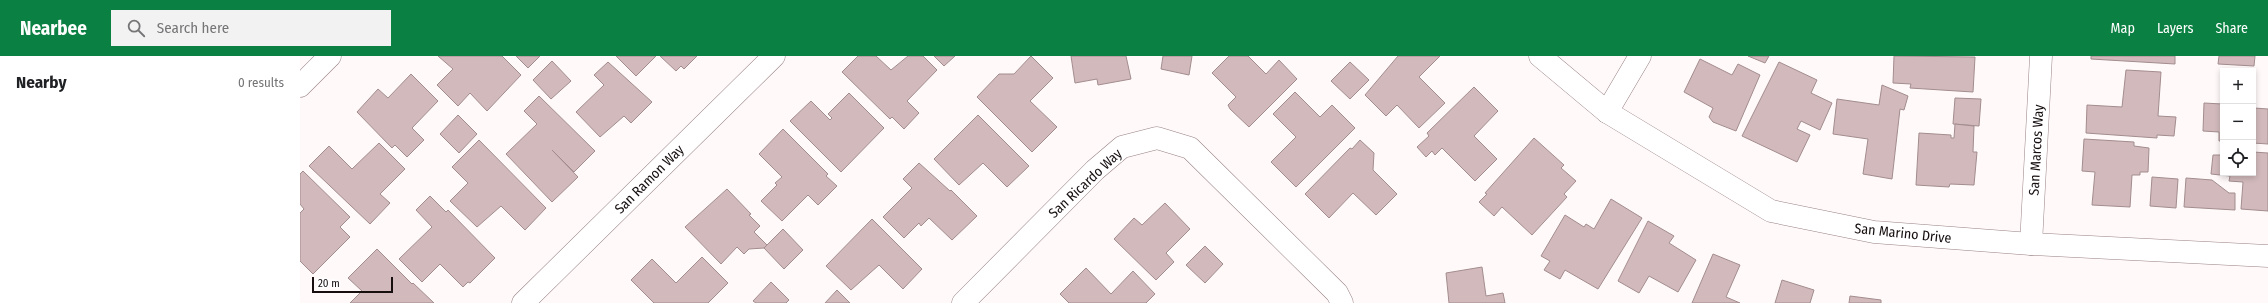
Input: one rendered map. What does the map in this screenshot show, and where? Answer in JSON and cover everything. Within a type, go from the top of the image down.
[{"type":"street","points":[[300,86],[330,56]]},
{"type":"street","name":"San Ramon Way","points":[[523,303],[774,56]]},
{"type":"street","name":"San Marino Drive","points":[[1540,56],[1607,112],[1771,211],[1874,232],[2031,244],[2268,256]]},
{"type":"street","points":[[1607,112],[1640,56]]},
{"type":"street","name":"San Marcos Way","points":[[2031,244],[2041,56]]},
{"type":"street","name":"San Ricardo Way","points":[[963,303],[1111,156],[1122,147],[1157,138],[1190,148],[1337,293],[1342,303]]},
{"type":"building","points":[[438,56],[502,56],[521,75],[487,111],[470,93],[458,106],[437,85],[453,69]]},
{"type":"building","points":[[516,56],[540,56],[528,68]]},
{"type":"building","points":[[616,56],[656,56],[636,76]]},
{"type":"building","points":[[660,56],[697,56],[684,69],[681,66],[676,71]]},
{"type":"building","points":[[858,56],[876,56],[891,70],[908,56],[923,56],[937,70],[907,101],[919,113],[904,129],[892,117],[890,119],[842,72]]},
{"type":"building","points":[[934,56],[955,56],[944,66]]},
{"type":"building","points":[[1031,56],[1053,78],[1030,101],[1057,127],[1032,152],[977,97],[999,74],[1014,74]]},
{"type":"building","points":[[1071,56],[1126,56],[1131,79],[1098,85],[1097,79],[1075,83]]},
{"type":"building","points":[[1163,56],[1192,56],[1189,75],[1161,69]]},
{"type":"building","points":[[1229,56],[1248,56],[1266,74],[1279,60],[1297,79],[1249,127],[1230,109],[1228,105],[1236,97],[1212,73]]},
{"type":"building","points":[[1398,56],[1440,56],[1419,77],[1445,103],[1419,128],[1397,105],[1386,116],[1365,95]]},
{"type":"building","points":[[1748,56],[1769,56],[1765,63]]},
{"type":"building","points":[[1894,56],[1975,57],[1973,92],[1910,88],[1911,84],[1893,83]]},
{"type":"building","points":[[2091,56],[2175,56],[2175,64],[2091,59]]},
{"type":"building","points":[[2219,56],[2255,56],[2254,66],[2218,64]]},
{"type":"building","points":[[1700,59],[1732,75],[1738,64],[1760,75],[1736,131],[1713,122],[1709,117],[1713,108],[1684,92]]},
{"type":"building","points":[[552,61],[571,81],[551,99],[533,80]]},
{"type":"building","points":[[608,62],[652,102],[631,123],[624,116],[600,137],[576,112],[604,85],[594,75]]},
{"type":"building","points":[[1350,62],[1369,80],[1350,99],[1331,81]]},
{"type":"building","points":[[1779,62],[1817,80],[1811,93],[1832,103],[1820,130],[1801,121],[1797,129],[1810,135],[1797,162],[1742,136]]},
{"type":"building","points":[[2126,70],[2161,72],[2158,116],[2176,117],[2174,136],[2157,135],[2157,138],[2086,133],[2087,105],[2122,107]]},
{"type":"building","points":[[411,74],[438,101],[412,128],[424,140],[407,157],[395,145],[392,148],[357,112],[378,89],[388,98]]},
{"type":"building","points":[[1882,85],[1908,96],[1904,110],[1900,109],[1892,179],[1863,174],[1868,139],[1833,134],[1837,99],[1879,105]]},
{"type":"building","points":[[1474,87],[1498,111],[1474,136],[1497,159],[1475,181],[1442,148],[1435,155],[1432,151],[1426,157],[1417,147],[1429,136],[1427,133]]},
{"type":"building","points":[[1295,92],[1320,117],[1332,105],[1355,128],[1296,187],[1271,162],[1296,137],[1273,114]]},
{"type":"building","points":[[849,93],[884,128],[841,172],[790,121],[811,101],[830,120],[832,118],[828,114]]},
{"type":"building","points":[[539,96],[595,151],[574,172],[552,150],[578,177],[552,202],[506,154],[537,124],[524,111]]},
{"type":"building","points":[[1955,98],[1981,99],[1979,126],[1953,124]]},
{"type":"building","points":[[2204,103],[2220,104],[2220,141],[2219,132],[2203,131]]},
{"type":"building","points":[[2256,108],[2268,109],[2268,144],[2256,143]]},
{"type":"building","points":[[458,115],[477,134],[459,153],[440,134]]},
{"type":"building","points":[[978,115],[1029,166],[1007,187],[983,163],[959,185],[934,159]]},
{"type":"building","points":[[1955,124],[1974,126],[1973,152],[1977,152],[1974,185],[1950,184],[1949,187],[1916,185],[1919,133],[1951,135],[1951,138],[1954,138]]},
{"type":"building","points":[[783,129],[828,174],[826,176],[837,186],[818,205],[808,195],[782,221],[761,201],[777,185],[775,183],[782,177],[759,154]]},
{"type":"building","points":[[1534,138],[1564,165],[1561,168],[1576,181],[1564,194],[1567,197],[1532,235],[1502,207],[1494,216],[1479,202],[1487,194],[1485,193]]},
{"type":"building","points":[[2084,139],[2134,142],[2134,146],[2149,148],[2148,172],[2140,172],[2140,175],[2132,175],[2130,207],[2092,205],[2095,172],[2082,171]]},
{"type":"building","points":[[479,140],[546,208],[525,230],[501,206],[477,227],[450,201],[468,183],[452,167]]},
{"type":"building","points":[[1360,140],[1374,153],[1373,170],[1397,194],[1376,215],[1353,193],[1329,218],[1305,194],[1350,148],[1352,149]]},
{"type":"building","points":[[379,143],[405,169],[380,194],[390,203],[370,224],[309,166],[329,146],[352,169]]},
{"type":"building","points":[[2256,152],[2268,153],[2268,211],[2241,209],[2243,182],[2229,181],[2230,176],[2256,176]]},
{"type":"building","points":[[2213,155],[2220,155],[2220,175],[2211,174]]},
{"type":"building","points":[[919,163],[950,191],[951,190],[977,216],[952,240],[929,218],[921,226],[919,223],[904,238],[883,217],[912,188],[903,179]]},
{"type":"building","points":[[303,171],[350,217],[340,227],[350,237],[313,274],[300,261],[300,213],[304,209],[300,204],[300,174]]},
{"type":"building","points":[[2152,177],[2178,179],[2176,208],[2150,206]]},
{"type":"building","points":[[2186,178],[2212,180],[2229,193],[2235,193],[2235,210],[2184,207]]},
{"type":"building","points":[[727,189],[751,214],[749,215],[760,226],[754,232],[767,245],[764,248],[749,249],[744,254],[737,247],[721,264],[685,227]]},
{"type":"building","points":[[430,196],[446,212],[448,210],[495,258],[470,283],[468,282],[463,287],[440,264],[422,282],[399,259],[432,227],[416,210]]},
{"type":"building","points":[[1611,199],[1642,218],[1598,289],[1565,270],[1560,279],[1544,270],[1550,261],[1541,256],[1565,215],[1584,227],[1586,224],[1594,229]]},
{"type":"building","points":[[1165,203],[1190,229],[1166,253],[1174,262],[1156,280],[1114,239],[1134,218],[1142,225]]},
{"type":"building","points":[[872,219],[922,269],[903,289],[879,265],[851,290],[826,266]]},
{"type":"building","points":[[1648,221],[1674,236],[1669,243],[1696,260],[1678,292],[1649,276],[1639,293],[1618,281]]},
{"type":"building","points":[[783,229],[803,250],[784,269],[764,248]]},
{"type":"building","points":[[1205,246],[1223,264],[1205,283],[1186,265]]},
{"type":"building","points":[[377,249],[412,284],[413,283],[434,303],[350,303],[362,291],[348,278]]},
{"type":"building","points":[[1713,254],[1740,265],[1726,297],[1740,303],[1692,303]]},
{"type":"building","points":[[702,257],[728,283],[708,303],[654,303],[631,280],[652,259],[676,283]]},
{"type":"building","points":[[1482,267],[1486,296],[1503,293],[1505,303],[1449,303],[1446,273]]},
{"type":"building","points":[[1086,268],[1111,294],[1133,271],[1155,294],[1146,303],[1069,303],[1060,294]]},
{"type":"building","points":[[1782,280],[1814,290],[1810,303],[1775,303]]},
{"type":"building","points":[[771,282],[789,300],[786,303],[756,303],[753,301]]},
{"type":"building","points":[[837,290],[850,303],[825,303]]},
{"type":"building","points":[[1850,296],[1881,300],[1881,303],[1849,303]]}]
